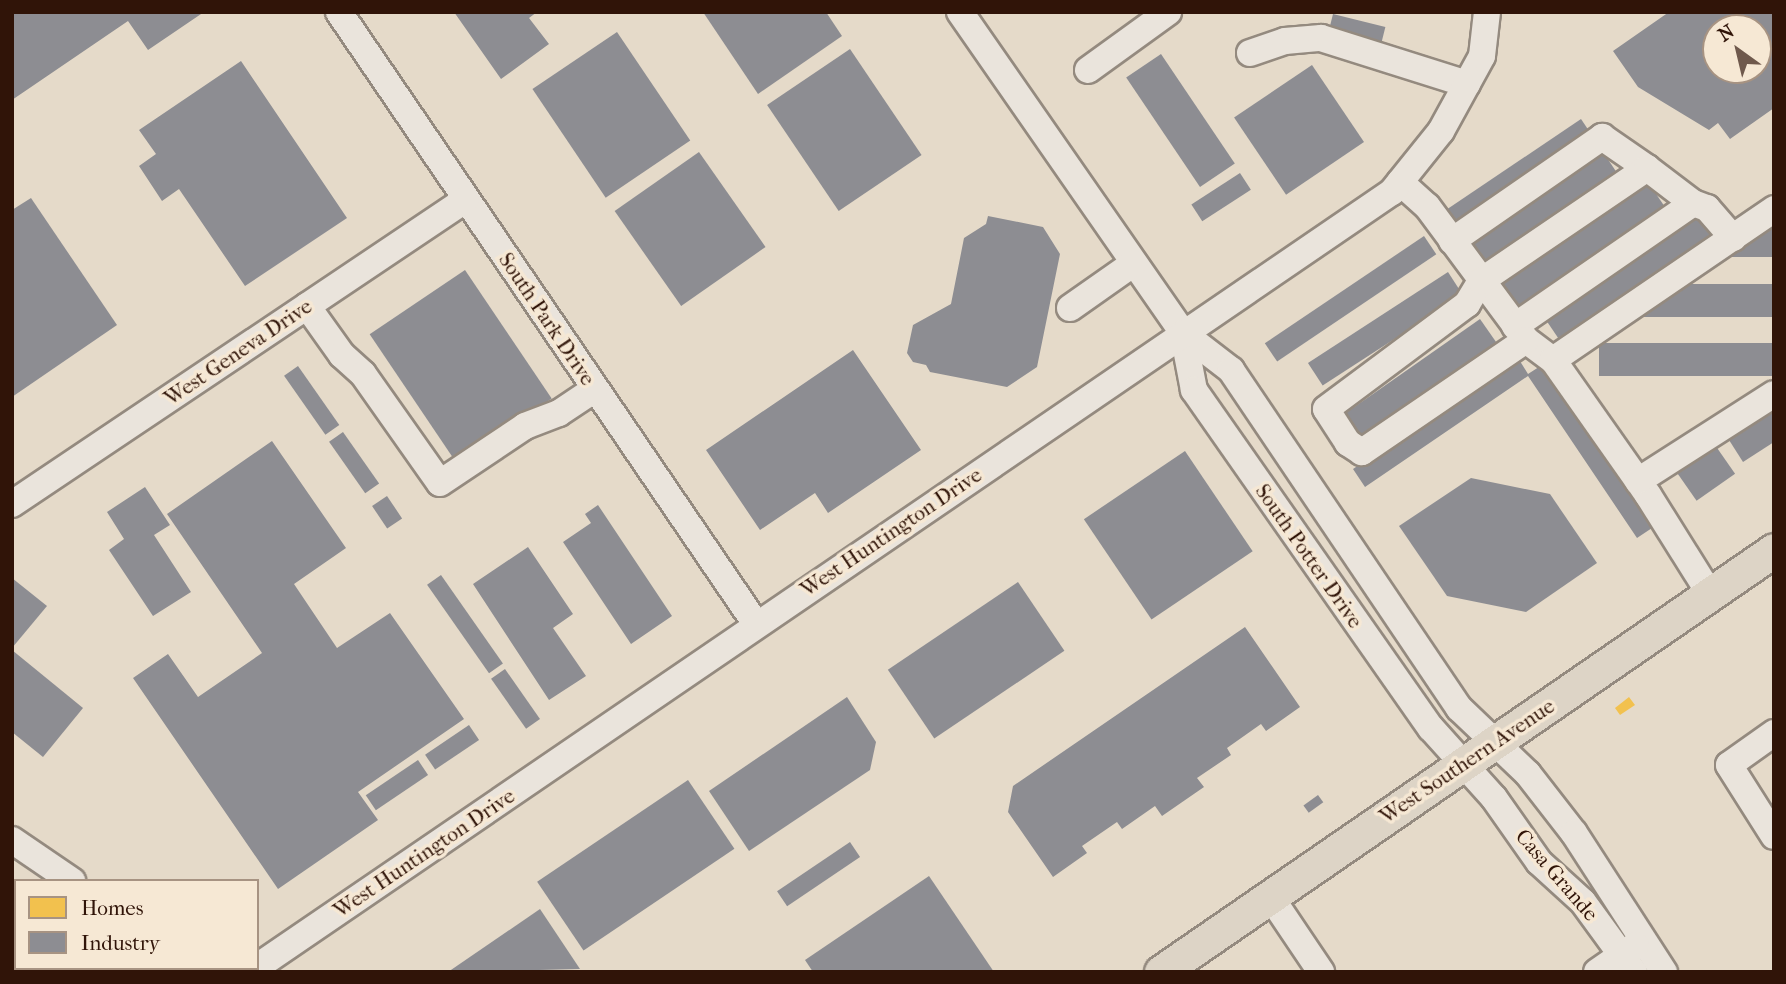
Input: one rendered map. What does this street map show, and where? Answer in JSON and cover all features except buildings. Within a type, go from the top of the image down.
[{"type":"main road","name":"West Southern Avenue","points":[[1161,972],[1774,550]]},
{"type":"street","name":"South Park Drive","points":[[339,12],[756,624]]},
{"type":"street","name":"South Potter Drive","points":[[960,12],[1183,333],[1231,370],[1459,708],[1495,743]]},
{"type":"street","points":[[1088,70],[1168,12]]},
{"type":"street","name":"West Huntington Drive","points":[[259,966],[1392,192],[1441,131],[1482,56],[1487,12]]},
{"type":"street","points":[[1250,53],[1285,41],[1321,38],[1467,84]]},
{"type":"street","points":[[1452,241],[1602,137],[1693,203],[1707,208],[1732,238]]},
{"type":"street","points":[[1647,169],[1481,281],[1467,304],[1327,405],[1348,443],[1362,452],[1693,203]]},
{"type":"street","points":[[1400,182],[1427,206],[1521,333],[1553,360],[1638,481],[1710,594]]},
{"type":"street","name":"West Geneva Drive","points":[[12,504],[466,200]]},
{"type":"street","points":[[1553,360],[1774,209]]},
{"type":"street","points":[[1070,308],[1134,263]]},
{"type":"street","points":[[307,306],[342,355],[363,374],[440,483],[525,426],[559,413],[595,389]]},
{"type":"street","name":"South Potter Drive","points":[[1183,333],[1194,390],[1430,729],[1464,765]]},
{"type":"street","points":[[1638,481],[1774,394]]},
{"type":"street","points":[[1774,733],[1729,765],[1774,836]]},
{"type":"street","name":"Casa Grande","points":[[1495,743],[1528,774],[1574,833],[1633,955]]},
{"type":"street","name":"Casa Grande","points":[[1464,765],[1539,862],[1583,902],[1633,955],[1664,972]]},
{"type":"street","points":[[12,840],[69,879]]},
{"type":"street","points":[[1270,897],[1321,972]]},
{"type":"street","points":[[1597,972],[1633,955]]}]
